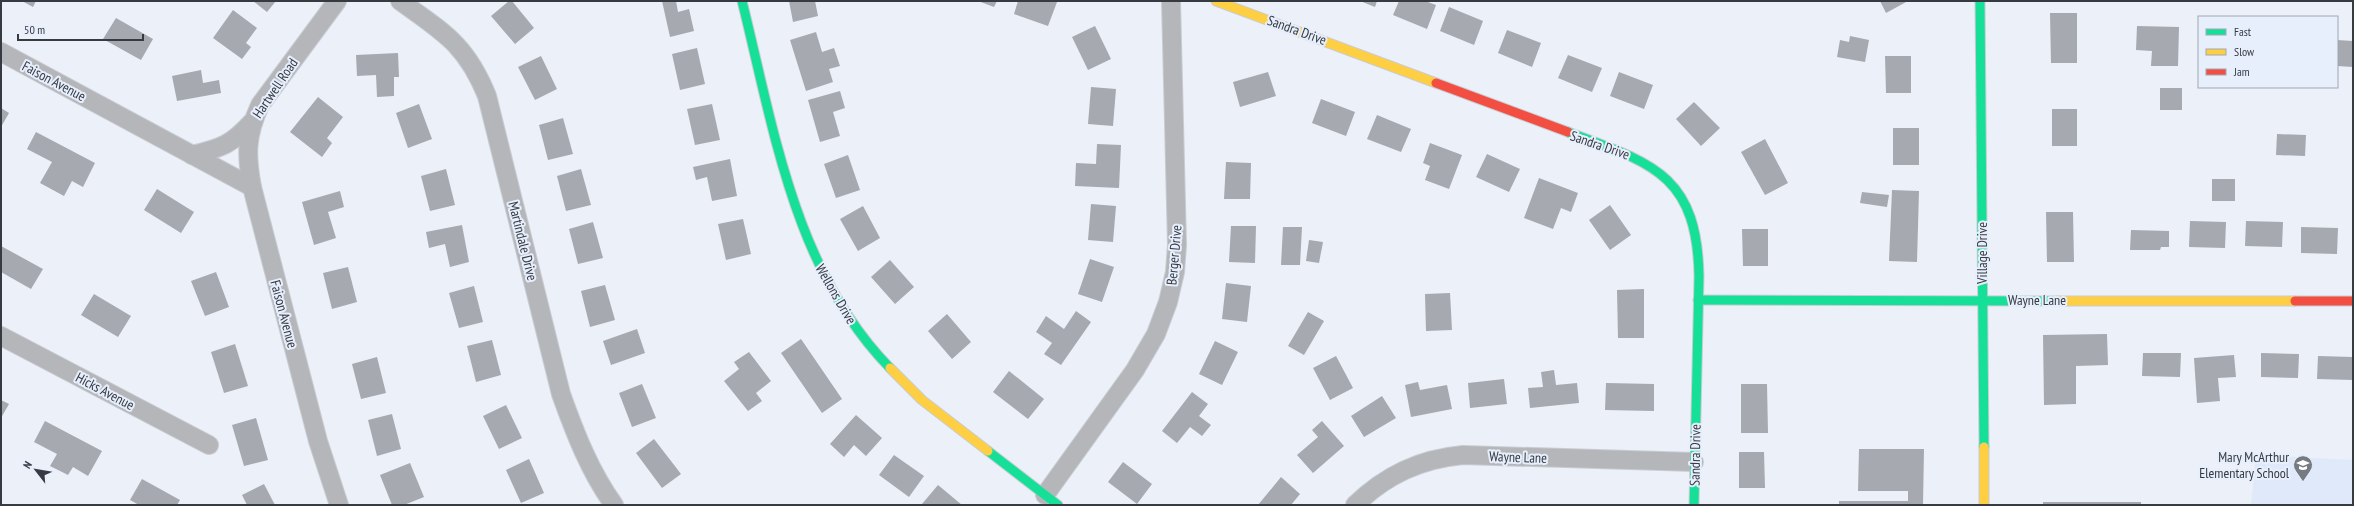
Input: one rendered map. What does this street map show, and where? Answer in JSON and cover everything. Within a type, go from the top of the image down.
[{"type":"street","name":"Hartwell Road","points":[[252,187],[247,159],[248,140],[260,105],[338,1]]},
{"type":"street","name":"Martindale Drive","points":[[400,1],[454,41],[467,55],[487,96],[561,394],[574,430],[592,468],[614,505]]},
{"type":"street","name":"Wellons Drive","points":[[742,1],[790,193],[804,233],[836,298],[871,348],[922,400],[1051,500]]},
{"type":"street","name":"Berger Drive","points":[[1051,500],[1135,370],[1156,334],[1168,302],[1175,272],[1178,245],[1171,1]]},
{"type":"street","name":"Sandra Drive","points":[[1216,1],[1635,157],[1652,166],[1669,181],[1678,193],[1692,220],[1699,262],[1694,505]]},
{"type":"street","name":"Village Drive","points":[[1980,1],[1984,505]]},
{"type":"street","name":"Faison Avenue","points":[[1,52],[252,187],[318,441],[339,505]]},
{"type":"street","points":[[192,155],[216,150],[236,139],[253,122]]},
{"type":"street","name":"Wayne Lane","points":[[1698,300],[1982,299],[2353,301]]},
{"type":"street","name":"Hicks Avenue","points":[[1,336],[209,445]]},
{"type":"street","name":"Wayne Lane","points":[[1355,505],[1372,489],[1394,474],[1418,463],[1444,457],[1463,455],[1694,462]]},
{"type":"shaded area","name":"Mary McArthur Elementary School","points":[[2256,455],[2353,460],[2353,505],[2251,505]]},
{"type":"building","points":[[22,1],[36,1],[33,7]]},
{"type":"building","points":[[253,1],[276,1],[267,12]]},
{"type":"building","points":[[509,1],[512,1],[534,28],[515,44],[491,16]]},
{"type":"building","points":[[662,1],[676,1],[678,12],[689,9],[694,31],[670,37]]},
{"type":"building","points":[[789,1],[815,1],[818,16],[793,22]]},
{"type":"building","points":[[978,1],[997,1],[994,7]]},
{"type":"building","points":[[1018,1],[1057,2],[1048,26],[1014,14]]},
{"type":"building","points":[[1360,1],[1377,1],[1375,7]]},
{"type":"building","points":[[1399,1],[1425,1],[1436,5],[1427,29],[1393,15]]},
{"type":"building","points":[[1880,1],[1908,1],[1886,13]]},
{"type":"building","points":[[1449,7],[1483,21],[1474,45],[1440,31]]},
{"type":"building","points":[[233,10],[257,28],[246,43],[251,47],[242,59],[213,38]]},
{"type":"building","points":[[2050,13],[2077,13],[2077,63],[2051,63]]},
{"type":"building","points":[[116,18],[153,39],[141,60],[103,39]]},
{"type":"building","points":[[1095,26],[1111,59],[1088,70],[1072,37]]},
{"type":"building","points":[[2137,26],[2179,27],[2178,66],[2151,66],[2152,51],[2136,50]]},
{"type":"building","points":[[1507,30],[1541,43],[1532,67],[1498,53]]},
{"type":"building","points":[[816,32],[822,52],[834,48],[840,66],[829,69],[833,82],[806,91],[790,40]]},
{"type":"building","points":[[1850,36],[1869,40],[1865,62],[1837,57],[1840,40],[1849,42]]},
{"type":"building","points":[[2338,40],[2353,41],[2353,67],[2338,66]]},
{"type":"building","points":[[697,48],[705,84],[680,90],[672,54]]},
{"type":"building","points":[[398,53],[399,77],[394,77],[394,96],[377,97],[376,75],[357,76],[356,55]]},
{"type":"building","points":[[1568,55],[1602,68],[1592,92],[1558,78]]},
{"type":"building","points":[[541,56],[557,89],[535,100],[518,67]]},
{"type":"building","points":[[1885,56],[1911,56],[1911,93],[1886,93]]},
{"type":"building","points":[[201,70],[203,83],[219,80],[221,93],[177,101],[172,76]]},
{"type":"building","points":[[1268,72],[1276,96],[1240,107],[1233,82]]},
{"type":"building","points":[[1619,72],[1653,85],[1644,109],[1610,96]]},
{"type":"building","points":[[1091,87],[1116,89],[1113,126],[1088,124]]},
{"type":"building","points":[[2160,88],[2182,88],[2182,110],[2160,110]]},
{"type":"building","points":[[840,91],[845,108],[833,112],[840,136],[820,142],[808,100]]},
{"type":"building","points":[[318,97],[343,117],[327,138],[332,143],[322,157],[290,132]]},
{"type":"building","points":[[1321,99],[1355,112],[1346,136],[1312,123]]},
{"type":"building","points":[[1694,102],[1720,128],[1701,146],[1676,119]]},
{"type":"building","points":[[419,104],[432,139],[408,148],[396,113]]},
{"type":"building","points":[[712,104],[720,140],[695,145],[687,109]]},
{"type":"building","points":[[1,108],[9,113],[1,127]]},
{"type":"building","points":[[2052,109],[2077,109],[2077,146],[2052,146]]},
{"type":"building","points":[[1377,115],[1411,129],[1401,152],[1367,139]]},
{"type":"building","points":[[563,118],[573,154],[548,160],[539,125]]},
{"type":"building","points":[[1893,128],[1919,128],[1919,165],[1893,165]]},
{"type":"building","points":[[36,132],[95,163],[83,187],[72,181],[64,196],[40,183],[52,162],[27,149]]},
{"type":"building","points":[[2277,134],[2306,135],[2305,156],[2276,155]]},
{"type":"building","points":[[1765,139],[1788,183],[1765,195],[1741,152]]},
{"type":"building","points":[[1430,143],[1462,155],[1449,189],[1425,180],[1430,166],[1423,163]]},
{"type":"building","points":[[1097,144],[1121,145],[1119,188],[1075,186],[1076,163],[1096,164]]},
{"type":"building","points":[[1487,154],[1520,169],[1509,192],[1476,177]]},
{"type":"building","points":[[848,155],[860,190],[836,198],[824,164]]},
{"type":"building","points":[[730,159],[737,196],[712,201],[707,177],[696,180],[693,167]]},
{"type":"building","points":[[1226,162],[1251,163],[1250,199],[1224,199]]},
{"type":"building","points":[[446,169],[455,205],[430,211],[421,176]]},
{"type":"building","points":[[581,169],[591,205],[566,211],[557,176]]},
{"type":"building","points":[[1539,178],[1578,193],[1571,212],[1561,208],[1553,229],[1524,218]]},
{"type":"building","points":[[2212,179],[2235,179],[2235,201],[2212,201]]},
{"type":"building","points":[[157,189],[194,212],[181,233],[144,210]]},
{"type":"building","points":[[1892,190],[1919,191],[1917,262],[1889,261]]},
{"type":"building","points":[[340,191],[344,207],[328,212],[336,238],[314,245],[302,202]]},
{"type":"building","points":[[1862,192],[1889,195],[1887,207],[1860,203]]},
{"type":"building","points":[[1091,204],[1116,206],[1113,242],[1088,240]]},
{"type":"building","points":[[1610,205],[1631,235],[1610,250],[1589,220]]},
{"type":"building","points":[[863,206],[880,238],[858,251],[840,219]]},
{"type":"building","points":[[2046,212],[2073,212],[2074,262],[2047,262]]},
{"type":"building","points":[[743,219],[751,254],[726,260],[718,224]]},
{"type":"building","points":[[2190,221],[2226,222],[2225,248],[2189,247]]},
{"type":"building","points":[[2246,221],[2283,222],[2282,247],[2245,246]]},
{"type":"building","points":[[593,222],[603,258],[578,264],[569,229]]},
{"type":"building","points":[[462,225],[469,262],[450,267],[445,244],[429,248],[426,232]]},
{"type":"building","points":[[1231,226],[1256,226],[1255,263],[1229,262]]},
{"type":"building","points":[[1283,227],[1302,227],[1300,265],[1281,265]]},
{"type":"building","points":[[2301,227],[2338,228],[2337,254],[2301,253]]},
{"type":"building","points":[[1742,229],[1768,229],[1768,266],[1743,266]]},
{"type":"building","points":[[2131,230],[2169,231],[2169,247],[2161,247],[2160,250],[2130,250]]},
{"type":"building","points":[[1309,240],[1323,242],[1319,263],[1306,261]]},
{"type":"building","points":[[1,246],[43,269],[31,289],[1,272]]},
{"type":"building","points":[[1090,259],[1114,267],[1102,302],[1078,294]]},
{"type":"building","points":[[890,260],[914,287],[895,304],[871,277]]},
{"type":"building","points":[[348,267],[357,302],[332,309],[323,273]]},
{"type":"building","points":[[216,272],[229,307],[205,316],[191,281]]},
{"type":"building","points":[[1226,283],[1251,286],[1247,322],[1222,319]]},
{"type":"building","points":[[605,285],[615,320],[590,327],[581,291]]},
{"type":"building","points":[[474,286],[483,322],[459,328],[449,293]]},
{"type":"building","points":[[1644,289],[1644,338],[1618,338],[1617,290]]},
{"type":"building","points":[[1450,293],[1452,330],[1426,331],[1425,294]]},
{"type":"building","points":[[94,294],[131,316],[118,337],[81,315]]},
{"type":"building","points":[[1076,311],[1091,322],[1061,365],[1044,354],[1052,343],[1036,332],[1046,316],[1064,329]]},
{"type":"building","points":[[1308,312],[1324,321],[1304,355],[1288,346]]},
{"type":"building","points":[[947,314],[971,342],[952,359],[928,331]]},
{"type":"building","points":[[637,329],[645,353],[611,365],[603,341]]},
{"type":"building","points":[[2107,334],[2108,365],[2076,366],[2076,404],[2044,405],[2043,335]]},
{"type":"building","points":[[801,339],[842,399],[822,413],[781,353]]},
{"type":"building","points":[[492,340],[501,375],[476,382],[467,346]]},
{"type":"building","points":[[1215,341],[1238,352],[1222,385],[1199,374]]},
{"type":"building","points":[[235,344],[248,386],[224,393],[211,352]]},
{"type":"building","points":[[749,352],[771,381],[756,393],[762,401],[748,411],[724,381],[739,369],[734,362]]},
{"type":"building","points":[[2143,353],[2181,353],[2180,377],[2142,376]]},
{"type":"building","points":[[2261,353],[2299,354],[2298,378],[2261,377]]},
{"type":"building","points":[[2234,355],[2236,377],[2218,378],[2220,401],[2197,403],[2194,358]]},
{"type":"building","points":[[1336,356],[1353,388],[1330,400],[1313,368]]},
{"type":"building","points":[[2318,356],[2353,357],[2353,380],[2317,379]]},
{"type":"building","points":[[377,357],[386,393],[361,399],[352,364]]},
{"type":"building","points":[[1554,370],[1556,385],[1577,383],[1579,403],[1530,408],[1528,388],[1543,387],[1541,372]]},
{"type":"building","points":[[1009,371],[1044,399],[1028,419],[993,392]]},
{"type":"building","points":[[1504,379],[1507,404],[1470,408],[1468,383]]},
{"type":"building","points":[[1418,382],[1420,390],[1447,385],[1452,409],[1411,417],[1405,385]]},
{"type":"building","points":[[1606,383],[1654,384],[1654,411],[1605,410]]},
{"type":"building","points":[[642,384],[656,418],[632,427],[619,393]]},
{"type":"building","points":[[1741,384],[1767,384],[1768,433],[1741,433]]},
{"type":"building","points":[[1192,392],[1208,404],[1199,416],[1211,425],[1202,436],[1190,427],[1177,443],[1162,431]]},
{"type":"building","points":[[1382,396],[1396,418],[1364,437],[1351,416]]},
{"type":"building","points":[[1,400],[9,404],[1,418]]},
{"type":"building","points":[[506,405],[522,438],[499,449],[483,416]]},
{"type":"building","points":[[392,414],[401,449],[377,456],[368,420]]},
{"type":"building","points":[[856,415],[882,438],[866,456],[854,445],[844,457],[830,444]]},
{"type":"building","points":[[256,418],[268,460],[244,466],[232,425]]},
{"type":"building","points":[[45,421],[102,451],[88,476],[73,467],[68,475],[50,466],[57,454],[34,442]]},
{"type":"building","points":[[1322,421],[1344,446],[1313,473],[1297,455],[1318,437],[1312,430]]},
{"type":"building","points":[[654,439],[681,474],[662,488],[636,453]]},
{"type":"building","points":[[1859,449],[1924,449],[1923,505],[1839,505],[1839,501],[1908,501],[1908,491],[1858,491]]},
{"type":"building","points":[[1739,452],[1764,452],[1765,488],[1739,488]]},
{"type":"building","points":[[894,455],[924,476],[909,497],[879,475]]},
{"type":"building","points":[[529,459],[544,493],[521,503],[506,470]]},
{"type":"building","points":[[1123,462],[1152,484],[1137,504],[1108,482]]},
{"type":"building","points":[[410,463],[424,497],[404,505],[392,505],[380,475]]},
{"type":"building","points":[[1281,477],[1300,494],[1291,505],[1258,505]]},
{"type":"building","points":[[142,479],[180,500],[177,505],[139,505],[130,500]]},
{"type":"building","points":[[264,484],[275,505],[247,505],[242,495]]},
{"type":"building","points":[[938,485],[962,505],[922,504]]},
{"type":"building","points":[[2043,502],[2141,502],[2141,505],[2043,505]]},
{"type":"traffic: fast","points":[[742,1],[778,148],[792,196],[809,243],[831,287],[857,329],[890,368]]},
{"type":"traffic: fast","points":[[1980,1],[1984,447]]},
{"type":"traffic: fast","points":[[1568,132],[1624,153],[1646,164],[1664,177],[1679,194],[1690,215],[1696,242],[1699,276],[1694,505]]},
{"type":"traffic: fast","points":[[1698,300],[2058,301]]},
{"type":"traffic: fast","points":[[988,451],[1058,505]]},
{"type":"traffic: slow","points":[[1216,1],[1436,83]]},
{"type":"traffic: slow","points":[[2058,301],[2295,301]]},
{"type":"traffic: slow","points":[[890,368],[922,400],[988,451]]},
{"type":"traffic: slow","points":[[1984,447],[1984,505]]},
{"type":"traffic: jam","points":[[1436,83],[1568,132]]},
{"type":"traffic: jam","points":[[2295,301],[2353,301]]},
{"type":"place","name":"Mary McArthur Elementary School","points":[[2303,482]]}]
